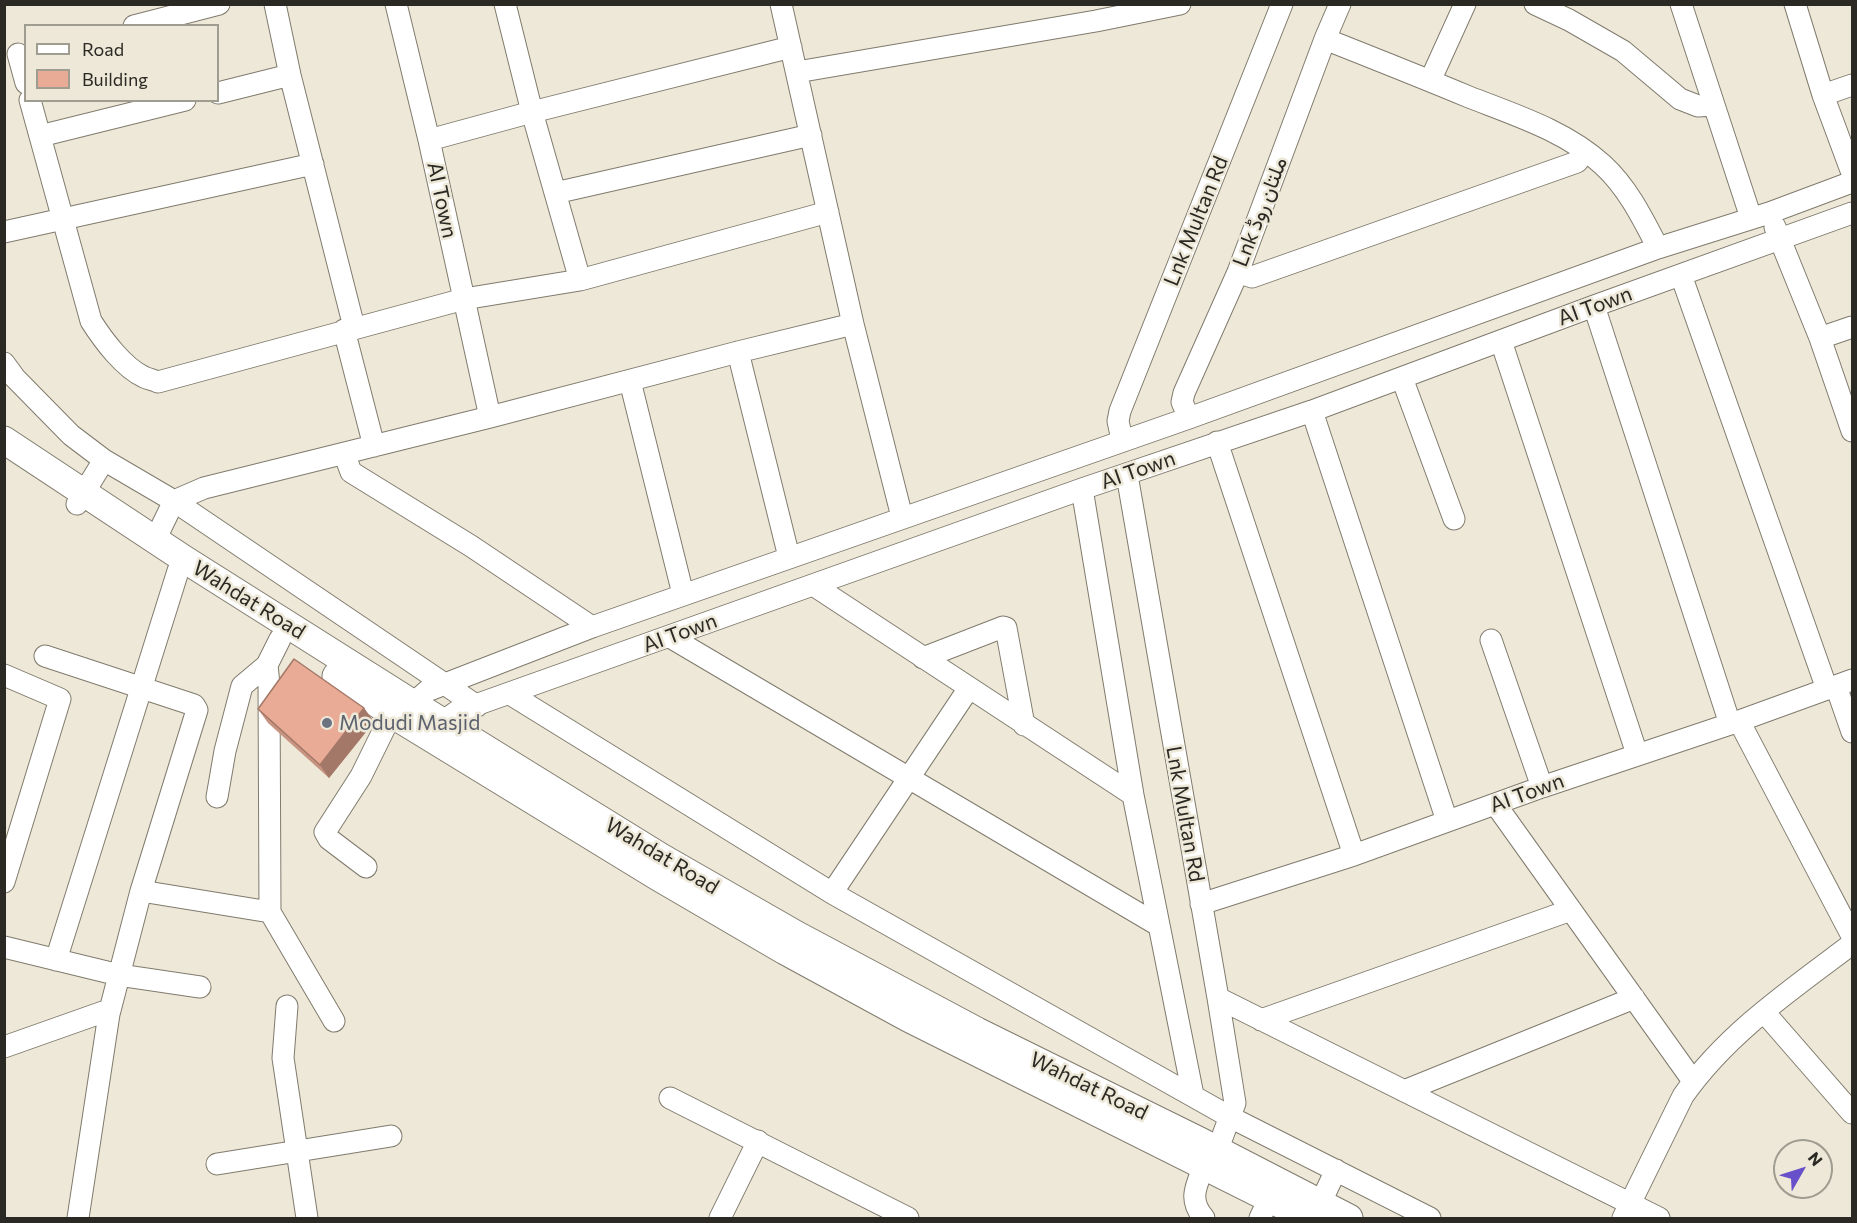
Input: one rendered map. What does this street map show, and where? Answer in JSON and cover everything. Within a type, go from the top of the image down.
[{"type":"main road","name":"Wahdat Road","points":[[4,440],[81,499],[403,713]]},
{"type":"main road","name":"Wahdat Road","points":[[4,458],[155,540],[181,565],[280,639],[403,713],[438,730],[658,877],[785,951],[918,1023],[1211,1158],[1313,1214]]},
{"type":"main road","name":"Wahdat Road","points":[[1211,1158],[1265,1209],[1349,1218]]},
{"type":"street","points":[[142,24],[219,4]]},
{"type":"street","points":[[274,4],[313,164],[374,446]]},
{"type":"street","name":"AI Town","points":[[396,4],[429,140],[490,417]]},
{"type":"street","points":[[505,4],[532,112],[580,280]]},
{"type":"street","points":[[781,4],[853,324],[902,517]]},
{"type":"street","points":[[797,72],[1095,13],[1180,4]]},
{"type":"street","name":"Lnk Multan Rd","points":[[1122,440],[1118,421],[1120,411],[1282,4]]},
{"type":"street","name":"Lnk ملتان روڈ","points":[[1189,418],[1182,402],[1184,393],[1238,272],[1340,4]]},
{"type":"street","points":[[1430,81],[1465,4]]},
{"type":"street","points":[[1535,4],[1569,20],[1623,51],[1680,99],[1698,106],[1713,105]]},
{"type":"street","points":[[1681,4],[1713,105],[1760,216],[1780,240],[1820,338],[1852,431]]},
{"type":"street","points":[[1795,4],[1823,95],[1852,173]]},
{"type":"street","points":[[1325,39],[1509,112],[1566,138],[1602,164],[1618,181],[1638,210],[1658,249]]},
{"type":"street","points":[[429,140],[791,47]]},
{"type":"street","points":[[16,55],[24,77]]},
{"type":"street","points":[[219,93],[290,75]]},
{"type":"street","points":[[1823,95],[1852,84]]},
{"type":"street","points":[[31,102],[91,321],[103,340],[125,363],[144,377],[158,382],[464,299],[580,280],[828,212]]},
{"type":"street","points":[[40,136],[177,102]]},
{"type":"street","points":[[555,193],[811,135]]},
{"type":"street","points":[[1238,272],[1252,277],[1577,162],[1585,151]]},
{"type":"street","points":[[4,232],[313,164]]},
{"type":"street","points":[[366,867],[329,839],[325,832],[403,713],[427,691],[683,594],[1189,418],[1658,249],[1760,216],[1852,182]]},
{"type":"street","name":"AI Town","points":[[438,730],[452,714],[1082,489],[1312,411],[1852,213]]},
{"type":"street","points":[[1681,275],[1838,685],[1852,732]]},
{"type":"street","points":[[1594,306],[1734,722],[1852,936]]},
{"type":"street","points":[[155,540],[174,501],[204,488],[853,324]]},
{"type":"street","points":[[1820,338],[1852,327]]},
{"type":"street","points":[[1501,341],[1637,754]]},
{"type":"street","points":[[738,352],[789,557]]},
{"type":"street","points":[[4,363],[15,378],[71,435],[104,460],[174,501],[477,706]]},
{"type":"street","points":[[1402,378],[1454,519]]},
{"type":"street","points":[[630,381],[683,594]]},
{"type":"street","points":[[1312,411],[1447,821]]},
{"type":"street","points":[[1217,442],[1354,855]]},
{"type":"street","points":[[1095,450],[1105,481]]},
{"type":"street","points":[[344,453],[351,472],[471,546],[592,627]]},
{"type":"street","points":[[81,499],[104,460]]},
{"type":"street","name":"Lnk Multan Rd","points":[[1127,474],[1235,1103],[1195,1188],[1193,1213]]},
{"type":"street","points":[[1082,489],[1133,795],[1193,1095]]},
{"type":"street","points":[[855,534],[867,566]]},
{"type":"street","points":[[56,960],[181,565]]},
{"type":"street","points":[[813,585],[1133,795]]},
{"type":"street","points":[[923,658],[1003,627],[1006,628],[1024,725]]},
{"type":"street","points":[[670,637],[1158,925]]},
{"type":"street","points":[[217,797],[225,752],[242,686],[267,665],[280,639]]},
{"type":"street","points":[[1491,640],[1542,787]]},
{"type":"street","points":[[45,656],[194,705],[197,710],[141,891],[118,975],[109,1014],[78,1218]]},
{"type":"street","points":[[267,665],[270,912],[334,1021]]},
{"type":"street","points":[[4,675],[60,699],[4,882]]},
{"type":"street","name":"AI Town","points":[[1201,904],[1354,855],[1542,787],[1838,685]]},
{"type":"street","points":[[832,893],[969,688]]},
{"type":"street","points":[[510,694],[832,893],[1230,1117],[1430,1218]]},
{"type":"street","points":[[1496,805],[1693,1081]]},
{"type":"street","points":[[141,891],[270,912]]},
{"type":"street","points":[[1261,1020],[1571,910]]},
{"type":"street","points":[[1627,1211],[1683,1096],[1693,1081],[1710,1061],[1764,1012],[1852,944]]},
{"type":"street","points":[[4,947],[118,975],[200,987]]},
{"type":"street","points":[[1218,998],[1404,1091],[1627,1211],[1659,1218]]},
{"type":"street","points":[[1404,1091],[1634,998]]},
{"type":"street","points":[[287,1006],[283,1058],[307,1218]]},
{"type":"street","points":[[4,1047],[103,1012],[109,1014]]},
{"type":"street","points":[[1764,1012],[1852,1112]]},
{"type":"street","points":[[670,1098],[908,1218]]},
{"type":"street","points":[[217,1164],[391,1136]]},
{"type":"street","points":[[720,1218],[758,1141]]},
{"type":"street","points":[[1313,1214],[1336,1170]]},
{"type":"building","points":[[294,659],[364,708],[320,765],[258,709]]},
{"type":"place","name":"Modudi Masjid","points":[[327,723]]}]
